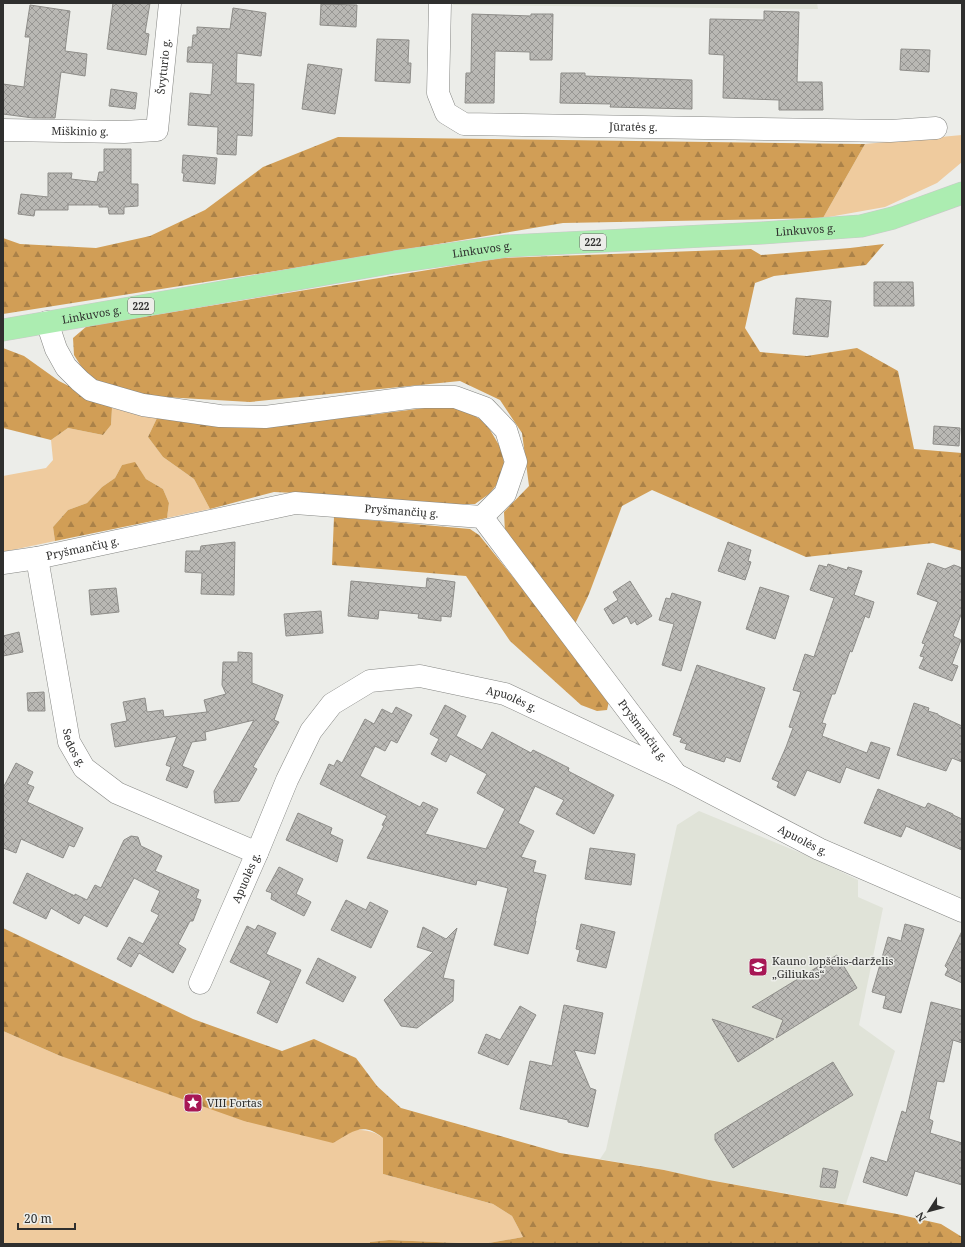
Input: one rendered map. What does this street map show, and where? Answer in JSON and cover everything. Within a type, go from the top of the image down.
[{"type":"main road","name":"Linkuvos g.","points":[[3,330],[395,262],[507,246],[762,233],[861,226],[893,218],[958,192]]},
{"type":"street","name":"Švyturio g.","points":[[158,130],[170,3]]},
{"type":"street","name":"Jūratės g.","points":[[440,3],[438,93],[446,113],[464,124],[890,131],[936,128]]},
{"type":"street","name":"Miškinio g.","points":[[3,130],[124,132],[158,130]]},
{"type":"street","points":[[47,322],[56,349],[66,367],[80,381],[91,390],[143,405],[220,416],[265,417],[416,397],[454,397],[485,408],[506,430],[516,462],[505,494],[482,517]]},
{"type":"street","name":"Pryšmančių g.","points":[[3,563],[37,558],[296,503],[482,517],[677,775]]},
{"type":"street","name":"Sedos g.","points":[[37,558],[69,742],[84,768],[117,794],[257,853]]},
{"type":"street","name":"Apuolės g.","points":[[200,982],[257,853],[287,780],[311,731],[332,704],[370,681],[420,676],[505,694],[677,775],[818,849],[962,911]]},
{"type":"shaded area","points":[[453,3],[817,3],[818,9],[453,5]]},
{"type":"shaded area","points":[[962,135],[962,162],[937,183],[885,207],[823,218],[865,144]]},
{"type":"shaded area","points":[[112,408],[157,418],[148,437],[163,457],[194,479],[210,509],[167,518],[169,503],[163,489],[146,479],[135,463],[122,465],[115,478],[102,487],[87,503],[68,510],[53,527],[55,541],[3,552],[3,476],[46,468],[53,460],[51,440],[68,428],[103,435],[111,425]]},
{"type":"shaded area","name":"Kauno lopšelis-darželis „Giliukas“","points":[[699,811],[813,858],[858,880],[858,897],[883,908],[859,1025],[895,1051],[846,1204],[600,1159],[606,1150],[677,825]]},
{"type":"shaded area","points":[[3,1031],[58,1055],[356,1130],[373,1132],[383,1138],[383,1174],[493,1204],[512,1216],[523,1237],[483,1244],[389,1240],[370,1242],[370,1244],[3,1244]]},
{"type":"green space","points":[[338,137],[865,144],[823,218],[563,223],[301,267],[3,314],[3,238],[20,244],[96,248],[150,236],[205,210],[263,167]]},
{"type":"green space","points":[[884,244],[866,265],[774,276],[755,283],[745,328],[760,352],[807,356],[857,348],[898,371],[914,449],[962,453],[962,551],[933,543],[806,557],[652,490],[622,506],[589,594],[575,624],[505,533],[504,512],[529,486],[522,433],[500,400],[460,381],[250,402],[147,396],[100,386],[84,371],[74,355],[73,338],[87,326],[501,258],[751,249],[761,255]]},
{"type":"green space","points":[[3,348],[24,356],[59,381],[112,408],[111,425],[103,435],[68,428],[51,440],[3,428]]},
{"type":"green space","points":[[456,404],[486,423],[503,452],[505,475],[489,494],[475,504],[453,504],[274,492],[210,509],[194,479],[163,457],[148,437],[157,418],[241,425],[362,416]]},
{"type":"green space","points":[[135,462],[146,479],[163,489],[169,503],[167,518],[55,541],[53,527],[68,510],[87,503],[102,487],[115,478],[122,465]]},
{"type":"green space","points":[[334,517],[470,529],[479,535],[610,697],[607,710],[597,711],[581,705],[510,641],[466,576],[332,565]]},
{"type":"green space","points":[[3,928],[193,1019],[282,1051],[314,1039],[356,1058],[377,1086],[401,1108],[560,1153],[664,1170],[709,1180],[897,1214],[941,1224],[962,1237],[962,1244],[483,1244],[523,1237],[512,1216],[493,1204],[383,1174],[383,1138],[376,1133],[363,1129],[358,1130],[333,1143],[244,1121],[58,1055],[3,1031]]},
{"type":"green space","points":[[389,1240],[483,1244],[370,1244],[370,1242]]},
{"type":"building","points":[[113,3],[150,3],[145,33],[149,34],[146,55],[107,49]]},
{"type":"building","points":[[321,4],[357,5],[356,27],[320,25]]},
{"type":"building","points":[[30,5],[70,11],[65,51],[87,54],[85,76],[61,72],[55,118],[33,118],[3,114],[3,84],[24,87],[30,37],[25,37]]},
{"type":"building","points":[[233,8],[266,13],[261,56],[237,53],[236,83],[254,84],[252,136],[237,135],[236,155],[217,154],[218,127],[188,125],[190,93],[211,95],[213,63],[187,62],[188,47],[192,47],[193,35],[197,35],[197,27],[230,29]]},
{"type":"building","points":[[764,11],[799,12],[797,82],[822,82],[823,110],[779,110],[779,100],[723,98],[724,55],[709,54],[710,19],[764,20]]},
{"type":"building","points":[[472,14],[531,16],[531,14],[553,14],[552,60],[530,60],[530,52],[495,51],[494,103],[465,103],[466,73],[471,73]]},
{"type":"building","points":[[377,39],[409,40],[408,63],[411,63],[410,83],[375,81]]},
{"type":"building","points":[[901,49],[930,50],[929,72],[900,70]]},
{"type":"building","points":[[308,64],[342,69],[335,114],[302,109]]},
{"type":"building","points":[[561,73],[585,73],[585,76],[692,80],[692,109],[610,107],[611,104],[560,103]]},
{"type":"building","points":[[111,89],[137,93],[135,109],[109,106]]},
{"type":"building","points":[[104,149],[131,149],[131,184],[138,184],[138,206],[124,207],[124,214],[109,214],[108,207],[99,207],[99,205],[68,205],[68,210],[35,210],[34,216],[18,214],[21,194],[48,197],[48,173],[72,173],[71,179],[97,182],[99,172],[104,172]]},
{"type":"building","points":[[183,155],[217,158],[215,184],[183,181]]},
{"type":"building","points":[[874,282],[913,282],[914,306],[874,306]]},
{"type":"building","points":[[796,298],[831,301],[828,337],[793,334]]},
{"type":"building","points":[[934,426],[960,428],[959,446],[933,444]]},
{"type":"building","points":[[235,542],[234,595],[201,594],[202,573],[185,572],[186,551],[200,551],[201,546]]},
{"type":"building","points":[[728,542],[751,550],[748,561],[751,562],[745,580],[718,571]]},
{"type":"building","points":[[928,563],[945,569],[954,565],[962,568],[962,612],[953,636],[961,640],[952,664],[958,666],[952,681],[919,668],[924,657],[920,656],[925,644],[922,643],[938,602],[917,594]]},
{"type":"building","points":[[828,564],[847,570],[848,567],[862,571],[854,595],[874,602],[869,618],[865,616],[852,652],[850,651],[835,694],[832,694],[822,723],[826,724],[822,736],[867,753],[871,742],[890,748],[879,779],[846,767],[840,783],[807,770],[795,796],[777,787],[779,782],[772,779],[793,728],[789,727],[801,692],[793,690],[805,654],[814,657],[834,598],[810,590],[819,565],[827,567]]},
{"type":"building","points":[[427,578],[455,582],[451,617],[441,616],[441,621],[418,618],[419,614],[379,610],[378,619],[348,616],[351,581],[426,588]]},
{"type":"building","points":[[630,581],[652,616],[637,625],[635,621],[631,624],[627,616],[613,624],[604,609],[618,600],[613,592]]},
{"type":"building","points":[[760,587],[789,596],[775,639],[746,629]]},
{"type":"building","points":[[116,588],[119,612],[91,615],[89,590]]},
{"type":"building","points":[[672,593],[701,602],[681,671],[662,665],[674,624],[659,620],[666,598],[670,599]]},
{"type":"building","points":[[321,611],[323,633],[286,636],[284,614]]},
{"type":"building","points":[[19,632],[23,652],[3,656],[3,636]]},
{"type":"building","points":[[238,652],[252,653],[252,683],[283,695],[274,720],[279,722],[253,767],[257,769],[239,801],[215,803],[214,791],[254,720],[205,732],[206,740],[192,742],[182,766],[194,771],[187,788],[166,780],[171,767],[166,765],[177,736],[115,747],[111,724],[127,721],[123,702],[145,698],[147,712],[163,710],[164,717],[207,712],[204,700],[226,694],[222,685],[223,662],[238,662]]},
{"type":"building","points":[[697,665],[765,688],[740,762],[726,757],[724,762],[685,749],[687,744],[680,742],[682,738],[673,735]]},
{"type":"building","points":[[44,692],[45,711],[28,711],[27,693]]},
{"type":"building","points":[[914,703],[929,708],[928,711],[938,714],[962,726],[962,762],[952,758],[946,771],[897,755]]},
{"type":"building","points":[[445,705],[466,716],[456,736],[482,750],[492,732],[531,753],[533,750],[569,768],[568,771],[614,795],[594,834],[556,814],[564,800],[535,786],[518,823],[534,831],[521,857],[536,861],[533,872],[546,875],[528,954],[494,945],[508,888],[477,880],[476,885],[367,858],[384,826],[382,825],[387,816],[320,784],[329,764],[334,766],[337,760],[342,763],[365,719],[374,724],[382,709],[392,714],[396,707],[412,715],[397,743],[391,740],[385,751],[375,746],[360,776],[420,807],[423,802],[438,809],[425,834],[486,849],[505,809],[477,793],[487,774],[450,754],[446,762],[431,754],[439,739],[430,734]]},
{"type":"building","points":[[16,763],[33,772],[27,784],[34,787],[27,802],[83,828],[74,847],[69,845],[63,858],[21,839],[16,853],[3,848],[3,788]]},
{"type":"building","points":[[878,789],[925,808],[928,803],[962,819],[962,850],[906,826],[901,837],[864,823]]},
{"type":"building","points":[[298,813],[332,828],[330,834],[343,840],[337,862],[286,840]]},
{"type":"building","points":[[131,836],[138,837],[141,846],[162,856],[155,871],[199,890],[196,898],[201,900],[193,921],[190,921],[178,944],[186,949],[173,973],[139,953],[131,967],[117,959],[129,937],[143,944],[159,915],[151,911],[160,891],[134,878],[107,927],[84,915],[79,924],[51,908],[46,919],[13,903],[27,873],[75,896],[75,894],[87,900],[95,885],[101,888],[124,840]]},
{"type":"building","points":[[590,848],[635,854],[631,885],[585,879]]},
{"type":"building","points":[[279,867],[303,879],[296,894],[311,902],[304,916],[271,899],[272,893],[266,891]]},
{"type":"building","points":[[346,900],[366,910],[370,902],[388,911],[371,948],[331,930]]},
{"type":"building","points":[[581,924],[615,932],[606,968],[577,961],[580,950],[576,949]]},
{"type":"building","points":[[905,924],[924,929],[901,1013],[883,1008],[886,996],[872,992],[888,937],[901,941]]},
{"type":"building","points":[[258,925],[276,933],[266,954],[301,970],[277,1023],[257,1013],[271,981],[230,962],[247,926],[255,930]]},
{"type":"building","points":[[423,927],[446,939],[457,928],[443,978],[454,980],[453,1001],[417,1028],[401,1026],[384,1000],[433,952],[417,947]]},
{"type":"building","points":[[962,931],[962,983],[945,975],[948,969],[945,966]]},
{"type":"building","points":[[837,955],[857,988],[776,1038],[783,1020],[752,1007]]},
{"type":"building","points":[[318,958],[356,977],[343,1002],[306,983]]},
{"type":"building","points":[[931,1002],[962,1010],[962,1043],[953,1040],[944,1082],[937,1081],[929,1119],[933,1121],[930,1133],[962,1143],[962,1185],[915,1171],[907,1196],[863,1182],[871,1157],[887,1162],[902,1111],[906,1113]]},
{"type":"building","points":[[564,1005],[603,1013],[595,1054],[574,1050],[590,1088],[596,1090],[588,1127],[568,1122],[568,1120],[520,1109],[530,1061],[552,1066]]},
{"type":"building","points":[[520,1006],[536,1015],[508,1065],[478,1053],[486,1034],[500,1040]]},
{"type":"building","points":[[712,1019],[774,1039],[738,1062]]},
{"type":"building","points":[[833,1062],[853,1095],[733,1168],[715,1140],[715,1134]]},
{"type":"building","points":[[823,1168],[838,1171],[835,1188],[820,1187]]},
{"type":"place","name":"Kauno lopšelis-darželis „Giliukas“","points":[[758,967]]},
{"type":"place","name":"VIII Fortas","points":[[193,1103]]}]
